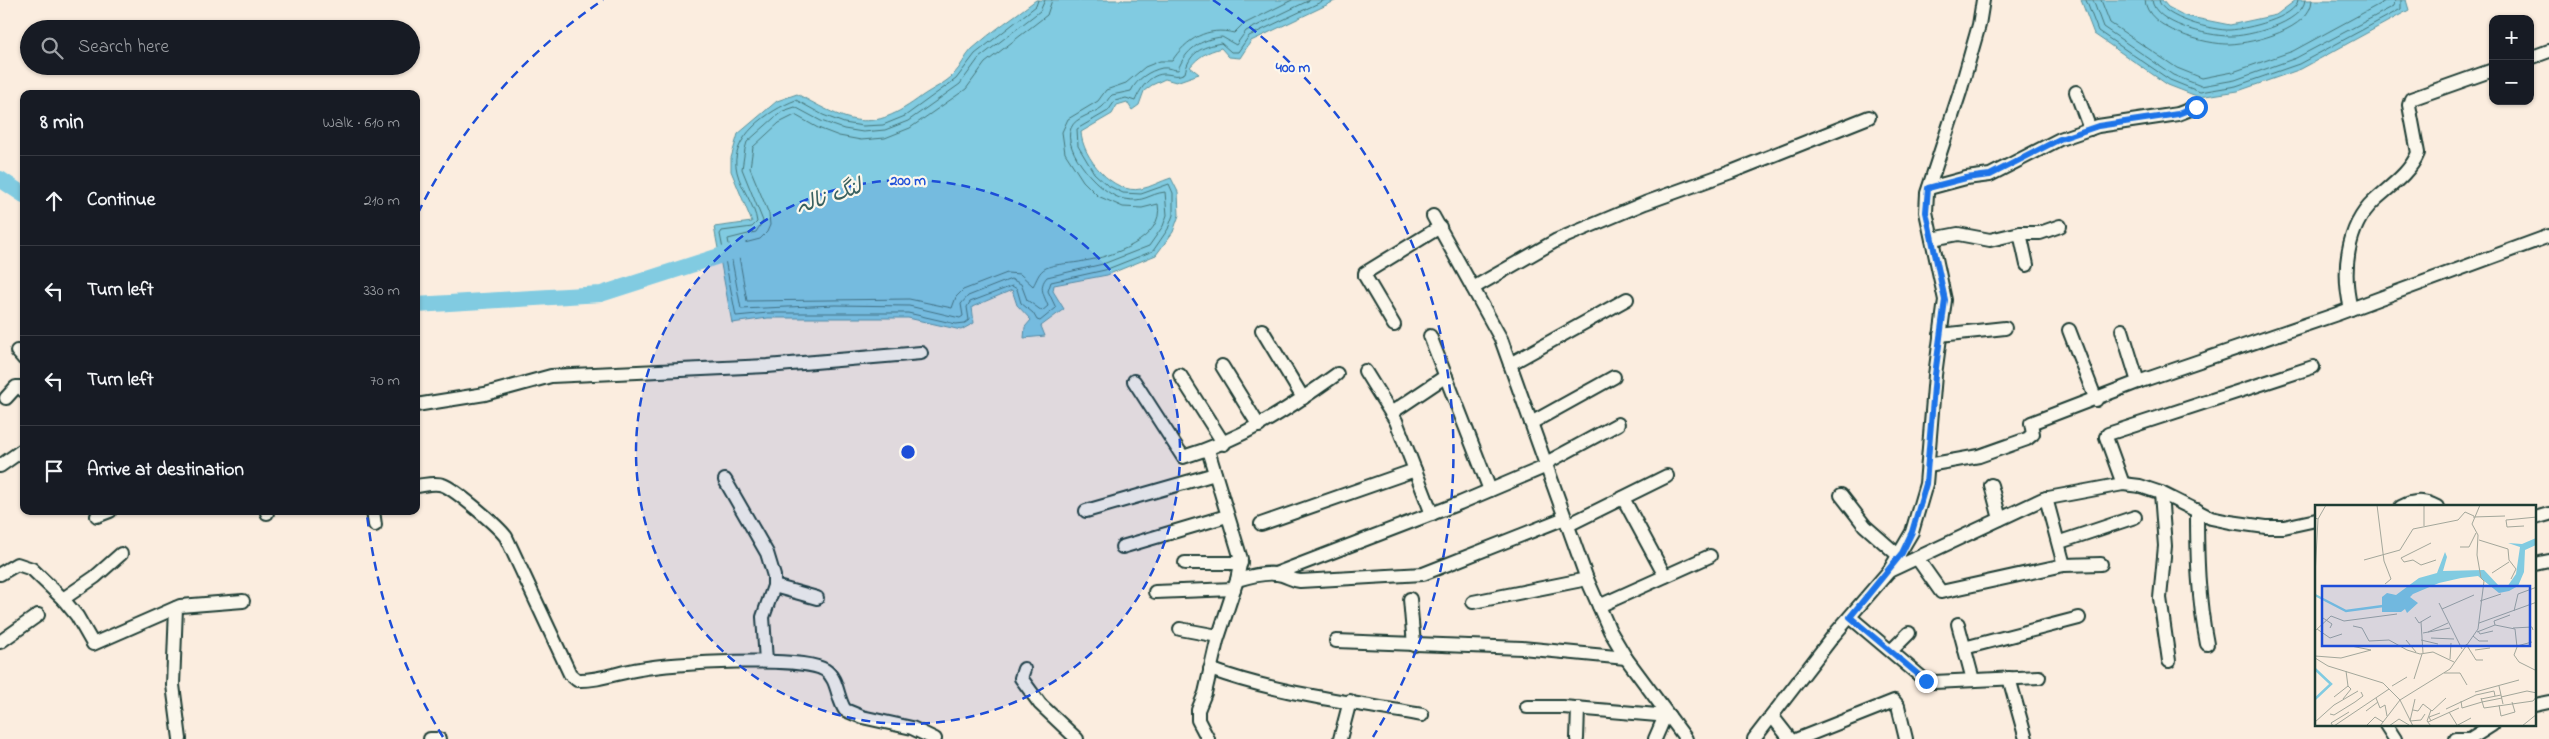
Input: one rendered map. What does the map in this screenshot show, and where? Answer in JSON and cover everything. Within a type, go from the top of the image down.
[{"type":"street","points":[[1754,739],[1889,570],[1912,532],[1926,484],[1945,300],[1926,212],[1928,188],[1974,44],[1983,0]]},
{"type":"street","points":[[2534,57],[2549,51]]},
{"type":"street","points":[[2351,309],[2345,279],[2352,237],[2361,216],[2409,167],[2418,153],[2409,105],[2411,99],[2489,71]]},
{"type":"street","points":[[2076,92],[2090,129]]},
{"type":"street","points":[[1928,188],[1966,178],[1990,175],[2060,139],[2090,129],[2170,115],[2196,107]]},
{"type":"street","points":[[1473,288],[1557,240],[1645,203],[1732,172],[1869,116]]},
{"type":"street","points":[[1433,216],[1501,339],[1587,579],[1599,606],[1626,658],[1667,716],[1686,739]]},
{"type":"street","points":[[1932,239],[1958,234],[1990,240],[2020,233],[2040,233],[2060,226]]},
{"type":"street","points":[[1394,325],[1365,273],[1440,228]]},
{"type":"street","points":[[2020,233],[2027,265]]},
{"type":"street","points":[[1928,465],[1979,456],[2027,439],[2033,434],[2031,423],[2096,400],[2138,382],[2351,309],[2549,236]]},
{"type":"street","points":[[1510,364],[1627,299]]},
{"type":"street","points":[[1940,335],[2005,328]]},
{"type":"street","points":[[1262,330],[1303,398]]},
{"type":"street","points":[[2069,330],[2096,400]]},
{"type":"street","points":[[2122,330],[2138,382]]},
{"type":"street","points":[[1430,336],[1490,490]]},
{"type":"street","points":[[420,404],[485,394],[551,376],[767,366],[921,353]]},
{"type":"street","points":[[1222,366],[1259,426]]},
{"type":"street","points":[[2123,484],[2106,437],[2108,434],[2313,367]]},
{"type":"street","points":[[1365,371],[1391,413],[1432,514]]},
{"type":"street","points":[[1134,381],[1183,457],[1224,444],[1259,426],[1337,374]]},
{"type":"street","points":[[1180,375],[1224,444]]},
{"type":"street","points":[[1391,413],[1446,376]]},
{"type":"street","points":[[1531,423],[1614,377]]},
{"type":"street","points":[[6,398],[16,387],[20,387]]},
{"type":"street","points":[[1156,592],[1236,584],[1275,574],[1490,490],[1546,464],[1618,424]]},
{"type":"street","points":[[1208,450],[1241,563],[1236,584],[1218,636],[1198,713],[1198,720],[1208,739]]},
{"type":"street","points":[[0,466],[20,452]]},
{"type":"street","points":[[1261,524],[1415,470]]},
{"type":"street","points":[[1086,511],[1215,474]]},
{"type":"street","points":[[1275,574],[1283,575],[1290,580],[1300,581],[1423,574],[1567,521],[1623,498],[1667,476]]},
{"type":"street","points":[[724,480],[767,553],[774,576],[774,586],[763,617],[766,661]]},
{"type":"street","points":[[420,486],[435,484],[450,488],[499,527],[506,538],[570,674],[577,680],[608,677],[641,668],[766,661],[814,665],[825,670],[832,680],[845,710],[862,717],[912,728],[935,739]]},
{"type":"street","points":[[1889,570],[2046,498],[2123,484],[2140,486],[2161,493],[2211,518],[2230,522],[2266,527],[2284,527],[2315,520]]},
{"type":"street","points":[[1991,485],[2000,519]]},
{"type":"street","points":[[2161,493],[2165,546],[2160,598],[2169,661]]},
{"type":"street","points":[[1841,495],[1865,526],[1899,556]]},
{"type":"street","points":[[1623,498],[1664,576]]},
{"type":"street","points":[[2046,498],[2060,542],[2064,565]]},
{"type":"street","points":[[2404,505],[2411,502],[2424,501],[2434,505]]},
{"type":"street","points":[[2197,510],[2198,578],[2201,613],[2207,644]]},
{"type":"street","points":[[2536,518],[2549,514]]},
{"type":"street","points":[[374,515],[375,525]]},
{"type":"street","points":[[1122,547],[1227,516]]},
{"type":"street","points":[[2060,542],[2135,517]]},
{"type":"street","points":[[62,599],[95,577],[121,554]]},
{"type":"street","points":[[1599,606],[1710,556]]},
{"type":"street","points":[[1916,558],[1941,592],[2064,565],[2101,564]]},
{"type":"street","points":[[2536,564],[2549,561]]},
{"type":"street","points":[[1185,564],[1241,563]]},
{"type":"street","points":[[0,574],[18,564],[26,565],[77,616],[93,644],[176,608],[243,601]]},
{"type":"street","points":[[1473,602],[1587,579]]},
{"type":"street","points":[[774,586],[817,598]]},
{"type":"street","points":[[1410,599],[1414,645]]},
{"type":"street","points":[[176,608],[174,685],[180,739]]},
{"type":"street","points":[[0,642],[38,615]]},
{"type":"street","points":[[1850,617],[1926,681],[2039,676]]},
{"type":"street","points":[[1964,648],[2079,618]]},
{"type":"street","points":[[1958,624],[1973,680]]},
{"type":"street","points":[[1180,629],[1218,636]]},
{"type":"street","points":[[1891,651],[1910,633]]},
{"type":"street","points":[[1336,641],[1531,649],[1626,658]]},
{"type":"street","points":[[1024,669],[1021,678],[1040,704],[1077,739]]},
{"type":"street","points":[[1210,669],[1234,678],[1422,715]]},
{"type":"street","points":[[2009,678],[2026,739]]},
{"type":"street","points":[[1340,739],[1350,702]]},
{"type":"street","points":[[1798,739],[1894,702],[1898,706],[1906,739]]},
{"type":"street","points":[[2536,705],[2549,702]]},
{"type":"street","points":[[1526,707],[1578,708],[1667,716]]},
{"type":"street","points":[[1577,739],[1578,708]]},
{"type":"street","points":[[1655,739],[1667,716]]},
{"type":"street","points":[[1772,716],[1790,739]]},
{"type":"street","points":[[2387,726],[2395,739]]},
{"type":"street","points":[[2456,739],[2470,739],[2490,726]]},
{"type":"street","points":[[430,739],[439,739]]},
{"type":"water","points":[[1036,0],[1337,0],[1251,41],[1240,58],[1229,57],[1221,48],[1207,53],[1190,67],[1199,74],[1176,82],[1165,79],[1152,85],[1144,91],[1139,105],[1132,110],[1127,102],[1117,105],[1112,114],[1081,132],[1083,142],[1093,163],[1110,180],[1120,186],[1130,189],[1141,189],[1171,178],[1178,192],[1179,215],[1173,232],[1156,255],[1107,275],[1054,285],[1053,291],[1064,309],[1041,326],[1045,336],[1024,338],[1025,327],[1031,320],[1017,305],[1012,290],[972,307],[974,323],[961,330],[908,318],[768,318],[732,323],[714,227],[752,222],[731,171],[731,158],[738,134],[777,101],[797,94],[846,118],[874,120],[888,116],[904,108],[951,77],[972,49]]},
{"type":"water","points":[[2081,0],[2162,0],[2168,7],[2185,16],[2230,25],[2276,15],[2296,0],[2406,0],[2409,10],[2301,69],[2238,91],[2199,97],[2168,85],[2094,34]]},
{"type":"waterway","name":"لنگ نالہ","points":[[0,179],[20,192]]},
{"type":"waterway","name":"لنگ نالہ","points":[[420,305],[601,294],[741,249]]},
{"type":"route","points":[[1926,681],[1850,617],[1902,553],[1912,532],[1926,484],[1935,375],[1945,300],[1926,212],[1928,188],[1966,178],[1980,178],[1990,175],[2060,139],[2098,126],[2178,114],[2196,107]]}]
